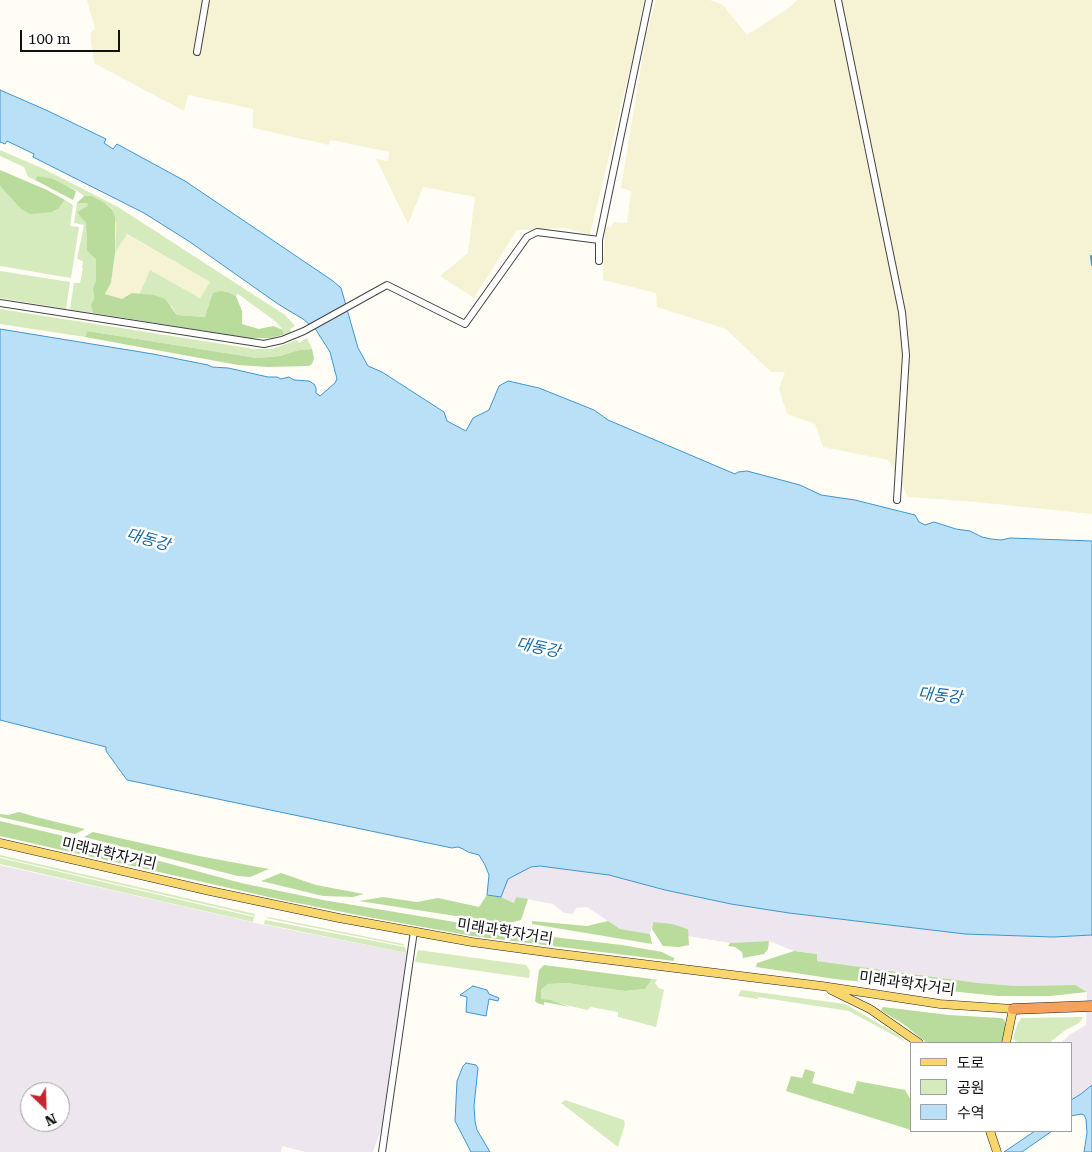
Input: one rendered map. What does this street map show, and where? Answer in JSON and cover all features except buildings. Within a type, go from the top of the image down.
[{"type":"highway","points":[[1013,1009],[1092,1006]]},
{"type":"main road","name":"미래과학자거리","points":[[0,843],[219,893],[339,918],[414,931],[553,953],[822,986],[940,1004],[1013,1009]]},
{"type":"main road","points":[[822,986],[870,1009],[918,1042]]},
{"type":"main road","points":[[1006,1042],[1013,1009]]},
{"type":"main road","points":[[990,1132],[996,1151]]},
{"type":"street","points":[[197,52],[206,0]]},
{"type":"street","points":[[598,261],[598,240],[649,0]]},
{"type":"street","points":[[838,0],[903,321],[906,355],[897,500]]},
{"type":"street","points":[[0,303],[264,344],[282,340],[304,331],[387,285],[464,324],[527,237],[537,232],[598,240]]},
{"type":"street","points":[[382,1152],[414,931]]},
{"type":"shaded area","points":[[87,0],[644,0],[637,39],[590,235],[565,228],[517,230],[474,298],[440,276],[468,253],[475,197],[423,187],[408,224],[376,159],[388,161],[389,152],[331,140],[329,145],[253,128],[253,109],[188,95],[184,111],[94,63],[90,33],[95,29]]},
{"type":"shaded area","points":[[656,0],[710,0],[723,5],[747,35],[789,8],[797,0],[1092,0],[1092,514],[908,497],[888,460],[823,447],[815,424],[787,414],[779,389],[785,372],[771,372],[726,329],[657,307],[656,293],[603,280],[605,226],[611,227],[614,222],[627,223],[631,191],[621,188],[646,36]]},
{"type":"shaded area","points":[[126,234],[210,282],[200,298],[150,270],[139,295],[132,293],[122,300],[105,294],[111,283],[115,253]]},
{"type":"shaded area","points":[[0,865],[260,924],[407,953],[383,1124],[373,1152],[306,1152],[282,1146],[281,1152],[0,1152]]},
{"type":"shaded area","points":[[540,866],[609,875],[665,890],[731,904],[789,913],[965,934],[1053,937],[1092,935],[1092,1085],[1072,1099],[1072,1042],[1062,1042],[1069,1035],[1086,1025],[1087,992],[1075,985],[1016,986],[978,983],[817,961],[817,954],[794,951],[769,941],[730,943],[688,936],[688,929],[653,922],[650,934],[620,929],[587,907],[576,908],[573,914],[564,913],[553,904],[516,897],[514,903],[501,897],[507,879],[531,867]]},
{"type":"green space","points":[[0,150],[44,169],[118,207],[285,315],[295,326],[290,329],[291,332],[283,335],[283,330],[275,321],[238,294],[236,296],[230,293],[206,317],[177,315],[172,307],[154,295],[139,295],[150,270],[200,298],[210,282],[127,234],[115,253],[116,225],[112,208],[92,196],[84,196],[76,190],[39,176],[35,180],[28,177],[24,167],[0,156]]},
{"type":"green space","points":[[0,170],[47,190],[65,200],[59,208],[52,212],[30,214],[20,208],[0,186]]},
{"type":"green space","points":[[38,176],[53,179],[76,191],[73,200],[35,180]]},
{"type":"green space","points":[[0,186],[20,208],[59,208],[65,200],[73,205],[70,226],[79,227],[71,278],[0,266]]},
{"type":"green space","points":[[84,196],[92,196],[103,202],[112,209],[115,217],[115,253],[111,283],[105,294],[122,299],[132,293],[154,295],[165,299],[177,315],[205,317],[213,293],[221,291],[230,293],[236,296],[242,311],[242,324],[259,329],[273,326],[283,330],[283,335],[270,338],[249,338],[93,313],[91,305],[94,299],[93,288],[96,280],[96,259],[87,251],[86,223],[77,212],[88,206],[87,203],[77,203]]},
{"type":"green space","points":[[77,203],[87,203],[88,206],[83,218],[86,223],[87,251],[96,258],[93,313],[70,310],[74,283],[80,283],[83,268],[83,261],[77,259],[84,225],[74,223]]},
{"type":"green space","points":[[0,271],[70,282],[66,309],[0,298]]},
{"type":"green space","points":[[0,309],[254,349],[272,349],[297,340],[299,343],[307,338],[312,349],[299,350],[280,356],[257,358],[87,331],[85,337],[0,324]]},
{"type":"green space","points":[[87,331],[257,358],[280,356],[299,350],[312,349],[314,358],[309,366],[268,367],[238,365],[85,337]]},
{"type":"green space","points":[[19,812],[85,829],[75,834],[0,817],[0,814],[8,815]]},
{"type":"green space","points":[[0,821],[93,843],[241,883],[323,900],[527,934],[622,945],[662,952],[674,958],[674,961],[472,936],[282,900],[0,836]]},
{"type":"green space","points":[[93,832],[199,856],[269,869],[250,877],[238,876],[84,837]]},
{"type":"green space","points":[[0,855],[255,914],[255,916],[0,857]]},
{"type":"green space","points":[[0,858],[254,917],[253,922],[0,864]]},
{"type":"green space","points":[[281,873],[316,885],[364,894],[353,897],[323,896],[261,881]]},
{"type":"green space","points":[[487,895],[501,897],[514,903],[516,897],[528,899],[521,920],[509,923],[488,921],[359,901],[383,897],[417,902],[438,898],[479,907]]},
{"type":"green space","points":[[266,918],[403,944],[405,946]]},
{"type":"green space","points":[[265,920],[405,947],[407,953],[264,924]]},
{"type":"green space","points":[[532,921],[587,926],[608,921],[620,929],[650,934],[652,944],[532,924]]},
{"type":"green space","points":[[653,922],[672,924],[688,929],[689,945],[679,947],[663,946],[652,929]]},
{"type":"green space","points":[[769,941],[768,949],[764,954],[743,958],[742,952],[735,947],[728,946],[730,943]]},
{"type":"green space","points":[[418,950],[526,965],[530,971],[529,978],[415,962]]},
{"type":"green space","points":[[794,951],[817,954],[817,961],[978,983],[1016,986],[1075,985],[1087,992],[1050,996],[998,996],[835,979],[756,967],[757,963]]},
{"type":"green space","points":[[544,965],[652,979],[645,989],[625,991],[566,983],[548,984],[541,990],[541,999],[570,1007],[544,1002],[544,1005],[535,1001],[539,970]]},
{"type":"green space","points":[[652,979],[657,979],[655,983],[664,990],[656,1027],[618,1017],[618,1012],[591,1007],[587,1010],[541,999],[541,990],[548,984],[566,983],[625,991],[645,989]]},
{"type":"green space","points":[[741,990],[845,1004],[897,1034],[906,1042],[849,1011],[758,997],[758,999],[738,996]]},
{"type":"green space","points":[[883,1007],[949,1015],[1000,1018],[1004,1019],[1006,1026],[1002,1042],[926,1042],[902,1023],[881,1010]]},
{"type":"green space","points":[[1083,1017],[1079,1023],[1064,1031],[1050,1042],[1018,1042],[1013,1039],[1021,1018]]},
{"type":"green space","points":[[805,1069],[815,1072],[812,1083],[853,1094],[857,1081],[905,1090],[910,1098],[910,1130],[786,1091],[791,1076],[802,1078]]},
{"type":"green space","points":[[565,1100],[624,1120],[625,1124],[618,1147],[561,1103]]},
{"type":"water","name":"대동강","points":[[0,90],[106,139],[104,143],[113,149],[117,144],[185,181],[333,281],[341,288],[358,348],[368,366],[382,372],[444,412],[447,421],[466,431],[473,418],[489,410],[499,386],[508,381],[539,388],[594,410],[608,420],[735,474],[747,471],[800,485],[821,495],[855,500],[915,515],[919,522],[925,525],[934,522],[970,531],[991,539],[1092,541],[1092,935],[1053,937],[965,934],[789,913],[731,904],[665,890],[609,875],[540,866],[531,867],[508,879],[501,897],[487,895],[489,875],[479,855],[458,847],[452,848],[127,780],[106,751],[106,747],[0,720],[0,329],[153,354],[268,377],[281,379],[289,377],[294,380],[309,381],[314,384],[316,393],[320,396],[337,379],[330,352],[316,330],[303,319],[144,213],[33,157],[34,154],[7,141],[5,144],[0,142]]},
{"type":"water","points":[[473,986],[487,990],[489,994],[499,998],[498,1001],[489,999],[486,1016],[466,1012],[467,997],[460,995]]},
{"type":"water","points":[[466,1063],[476,1065],[478,1068],[474,1106],[475,1121],[477,1130],[490,1152],[471,1152],[455,1121],[457,1081]]},
{"type":"water","points":[[1092,1085],[1092,1152],[1084,1152],[1087,1133],[1084,1115],[1072,1116],[1072,1099]]},
{"type":"water","points":[[1034,1132],[1051,1132],[1022,1152],[1004,1152]]},
{"type":"waterway","points":[[1091,256],[1092,265]]}]
